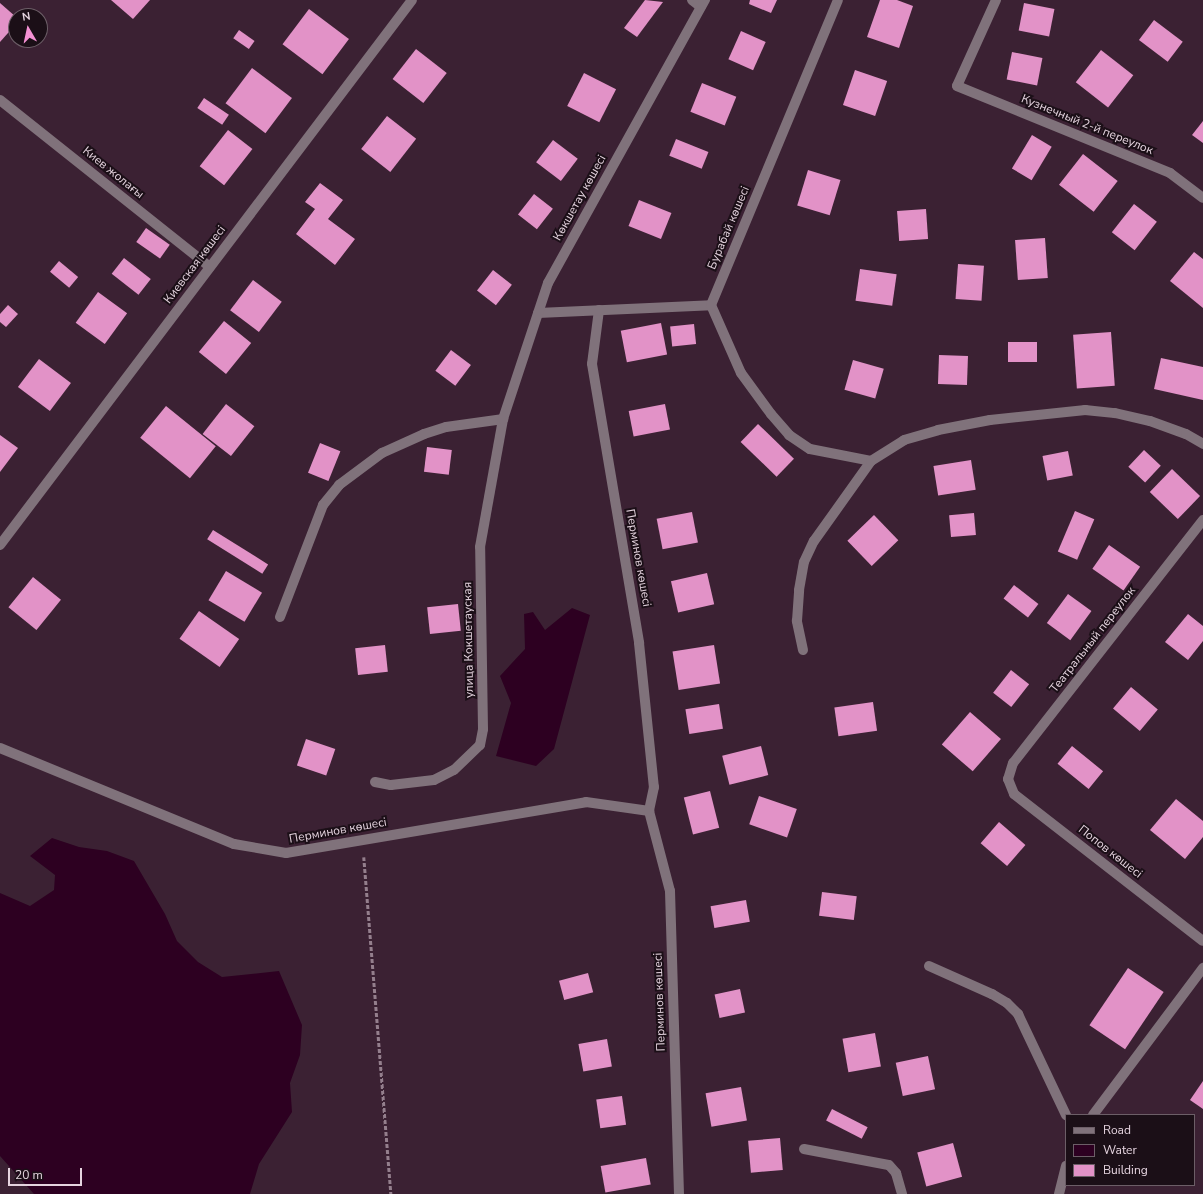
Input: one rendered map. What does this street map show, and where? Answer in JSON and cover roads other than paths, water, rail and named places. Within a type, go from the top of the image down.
[{"type":"street","name":"Киевская көшесі","points":[[0,546],[412,0]]},
{"type":"street","points":[[692,0],[703,3]]},
{"type":"street","name":"Бурабай көшесі","points":[[712,305],[838,0]]},
{"type":"street","name":"Кузнечный 2-й переулок","points":[[996,0],[957,86],[1170,173],[1203,198]]},
{"type":"street","name":"Көкшетау көшесі","points":[[503,419],[548,283],[703,3]]},
{"type":"street","name":"Киев жолағы","points":[[0,100],[210,267]]},
{"type":"street","points":[[538,313],[712,305],[741,373],[771,414],[789,435],[810,448],[871,460]]},
{"type":"street","name":"Перминов көшесі","points":[[599,310],[592,364],[639,643],[654,787],[649,811],[670,891],[679,1194]]},
{"type":"street","points":[[803,650],[797,620],[799,590],[804,562],[814,541],[871,460],[904,440],[938,430],[990,420],[1085,410],[1115,413],[1150,421],[1186,434],[1203,444]]},
{"type":"street","points":[[280,617],[323,505],[339,485],[382,453],[424,434],[446,427],[503,419]]},
{"type":"street","name":"улица Кокшетауская","points":[[375,782],[391,785],[434,780],[454,770],[480,745],[483,729],[480,547],[503,419]]},
{"type":"street","name":"Театральный переулок","points":[[1008,779],[1013,763],[1203,520]]},
{"type":"street","name":"Перминов көшесі","points":[[0,748],[234,844],[286,853],[586,802],[649,811]]},
{"type":"street","name":"Попов көшесі","points":[[1008,779],[1014,794],[1203,941]]},
{"type":"street","points":[[929,966],[992,994],[1007,1003],[1018,1014],[1065,1114]]},
{"type":"street","points":[[1094,1114],[1203,968]]},
{"type":"street","points":[[804,1149],[889,1165],[896,1173],[902,1194]]},
{"type":"street","points":[[1059,1192],[1065,1170]]},
{"type":"water","points":[[572,608],[590,615],[554,749],[536,766],[496,756],[511,703],[500,676],[525,649],[524,614],[533,612],[545,630]]},
{"type":"water","points":[[52,838],[79,847],[107,851],[134,861],[165,914],[177,941],[198,962],[222,977],[279,971],[302,1025],[300,1055],[290,1083],[292,1112],[259,1164],[250,1194],[34,1194],[0,1156],[0,893],[30,906],[54,890],[55,875],[30,856]]}]
